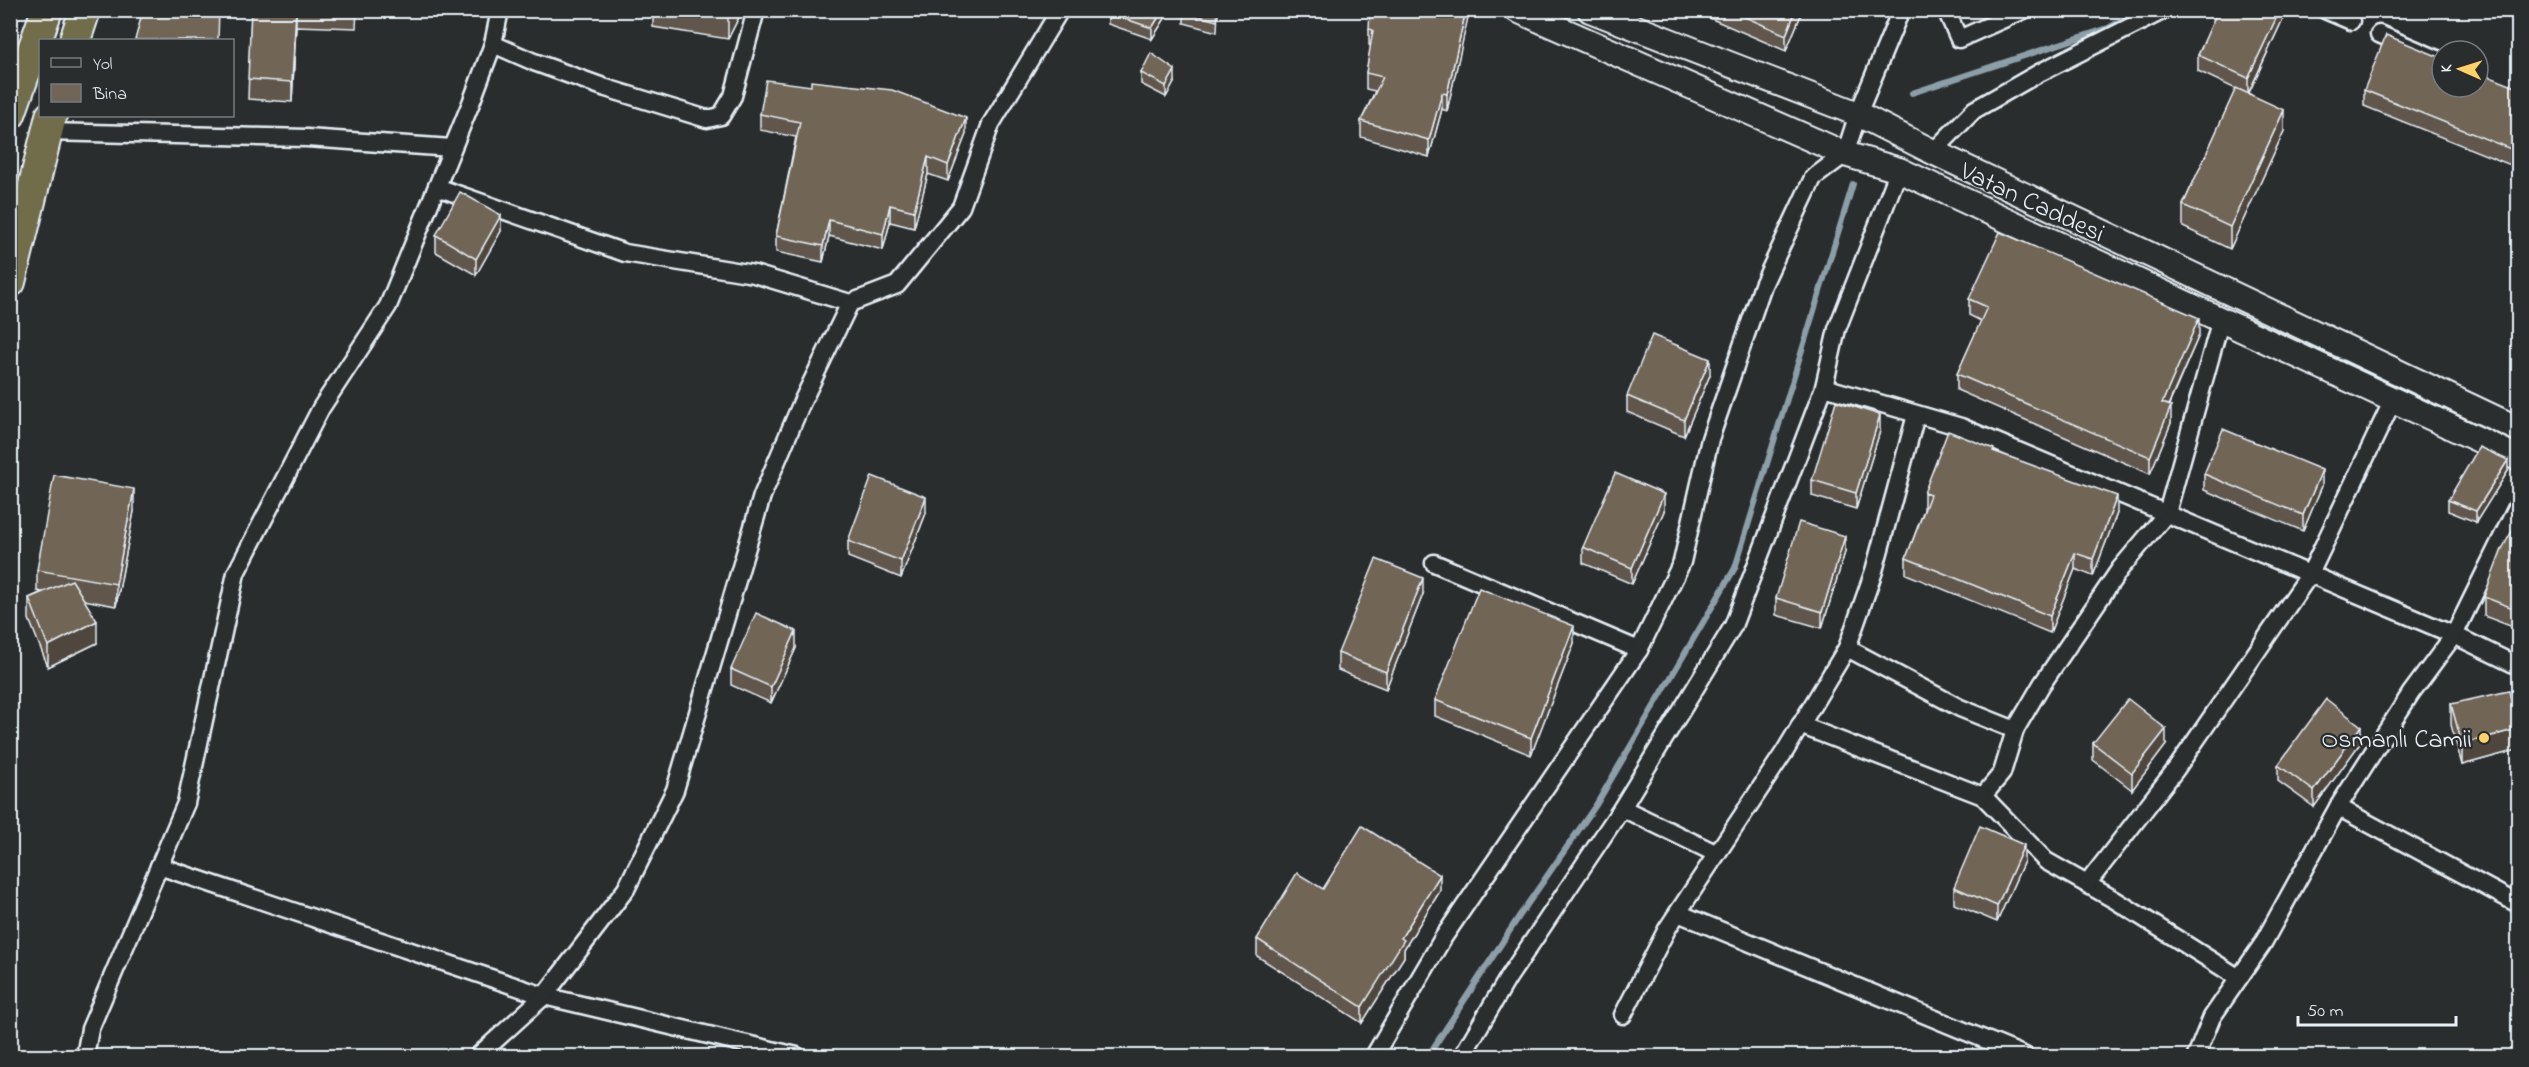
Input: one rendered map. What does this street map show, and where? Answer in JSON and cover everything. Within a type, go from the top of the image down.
[{"type":"highway","points":[[10,114],[47,10]]},
{"type":"highway","points":[[75,39],[85,10]]},
{"type":"highway","points":[[10,282],[48,124]]},
{"type":"main road","name":"Vatan Caddesi","points":[[1517,10],[1845,154],[1899,170],[2518,458]]},
{"type":"main road","name":"Vatan Caddesi","points":[[1590,10],[1858,114],[1933,153],[2518,429]]},
{"type":"street","points":[[85,1056],[90,1029],[186,802],[236,573],[321,408],[388,306],[493,44],[500,10]]},
{"type":"street","points":[[493,44],[534,62],[606,88],[707,119],[721,116],[733,96],[756,10]]},
{"type":"street","points":[[437,187],[625,253],[754,274],[850,303],[897,285],[961,207],[991,124],[1060,10]]},
{"type":"street","points":[[1374,1056],[1443,938],[1639,650],[1682,562],[1710,439],[1763,285],[1813,178],[1845,154],[1858,114],[1901,10]]},
{"type":"street","points":[[1946,10],[1959,39],[2024,10]]},
{"type":"street","points":[[1933,153],[1974,110],[2039,73],[2164,10]]},
{"type":"street","points":[[2325,10],[2351,21]]},
{"type":"street","points":[[2379,33],[2430,56]]},
{"type":"street","points":[[48,124],[452,148]]},
{"type":"street","points":[[1462,1056],[1508,978],[1622,808],[1733,626],[1824,387],[1837,329],[1899,170]]},
{"type":"street","points":[[478,1056],[544,996],[626,889],[675,790],[762,496],[802,402],[850,303]]},
{"type":"street","points":[[1983,796],[2002,773],[2015,730],[2042,684],[2120,569],[2167,513],[2221,319]]},
{"type":"street","points":[[1824,387],[1961,427],[2454,635],[2518,666]]},
{"type":"street","points":[[2087,884],[2176,769],[2310,574],[2394,400]]},
{"type":"street","points":[[1623,1015],[1678,913],[1847,648],[1874,571],[1917,415]]},
{"type":"street","points":[[2196,1056],[2212,1017],[2262,945],[2338,807],[2411,693],[2454,635],[2518,505]]},
{"type":"street","points":[[1434,563],[1639,650]]},
{"type":"street","points":[[1847,648],[1960,708],[2015,730]]},
{"type":"street","points":[[1800,725],[1983,796],[2046,861],[2239,978]]},
{"type":"street","points":[[2338,807],[2518,904]]},
{"type":"street","points":[[1622,808],[1717,854]]},
{"type":"street","points":[[159,866],[544,996],[797,1056]]},
{"type":"street","points":[[1678,913],[2025,1056]]},
{"type":"building","points":[[143,10],[219,10],[218,39],[135,39]]},
{"type":"building","points":[[251,10],[296,10],[292,82],[248,79]]},
{"type":"building","points":[[682,10],[732,10],[728,17]]},
{"type":"building","points":[[1109,10],[1163,10],[1152,28],[1108,13]]},
{"type":"building","points":[[1184,10],[1218,10],[1217,21],[1184,12]]},
{"type":"building","points":[[1370,10],[1466,10],[1447,94],[1442,93],[1429,140],[1361,121],[1383,77],[1366,73],[1373,30],[1369,29]]},
{"type":"building","points":[[1729,10],[1796,10],[1786,35]]},
{"type":"building","points":[[2218,10],[2280,10],[2248,78],[2198,55]]},
{"type":"building","points":[[2386,35],[2430,53],[2430,99],[2490,99],[2490,77],[2518,88],[2518,152],[2364,90]]},
{"type":"building","points":[[1151,53],[1175,70],[1166,86],[1141,73]]},
{"type":"building","points":[[766,80],[811,86],[811,81],[892,90],[966,118],[948,165],[928,157],[914,211],[890,205],[883,234],[829,220],[823,246],[776,236],[800,122],[760,114]]},
{"type":"building","points":[[2236,88],[2284,110],[2230,227],[2183,205]]},
{"type":"building","points":[[460,192],[501,215],[476,259],[436,235]]},
{"type":"building","points":[[2000,232],[2199,318],[2162,403],[2171,406],[2150,457],[1957,374],[1987,307],[1969,299]]},
{"type":"building","points":[[1652,335],[1710,359],[1684,420],[1627,396]]},
{"type":"building","points":[[1836,401],[1880,415],[1856,493],[1812,480]]},
{"type":"building","points":[[2223,429],[2322,470],[2303,515],[2204,474]]},
{"type":"building","points":[[1948,431],[1994,449],[1993,451],[2117,496],[2093,559],[2075,553],[2050,616],[1906,558],[1930,495],[1924,493]]},
{"type":"building","points":[[2479,447],[2508,460],[2476,511],[2448,500]]},
{"type":"building","points":[[1615,473],[1664,494],[1632,568],[1583,547]]},
{"type":"building","points":[[54,475],[134,489],[116,584],[37,570]]},
{"type":"building","points":[[872,476],[926,497],[901,561],[848,541]]},
{"type":"building","points":[[2518,520],[2518,610],[2484,597],[2502,549]]},
{"type":"building","points":[[1799,522],[1845,536],[1822,612],[1776,598]]},
{"type":"building","points":[[1376,559],[1423,578],[1386,672],[1338,653]]},
{"type":"building","points":[[72,580],[97,621],[48,646],[29,598]]},
{"type":"building","points":[[1479,588],[1574,626],[1531,738],[1435,700]]},
{"type":"building","points":[[756,613],[796,631],[771,687],[731,669]]},
{"type":"building","points":[[2509,691],[2517,729],[2462,744],[2451,704]]},
{"type":"building","points":[[2128,699],[2166,729],[2132,773],[2093,743]]},
{"type":"building","points":[[2326,699],[2361,726],[2314,791],[2278,765]]},
{"type":"building","points":[[1362,826],[1440,875],[1401,938],[1404,940],[1362,1007],[1257,939],[1297,873],[1323,889]]},
{"type":"building","points":[[1980,826],[2024,845],[1997,906],[1954,887]]},
{"type":"waterway","points":[[1912,93],[2108,28],[2140,10]]},
{"type":"waterway","points":[[1428,1056],[1520,915],[1596,805],[1735,568],[1853,184]]},
{"type":"place","name":"Osmanlı Camii","points":[[2484,738]]}]
